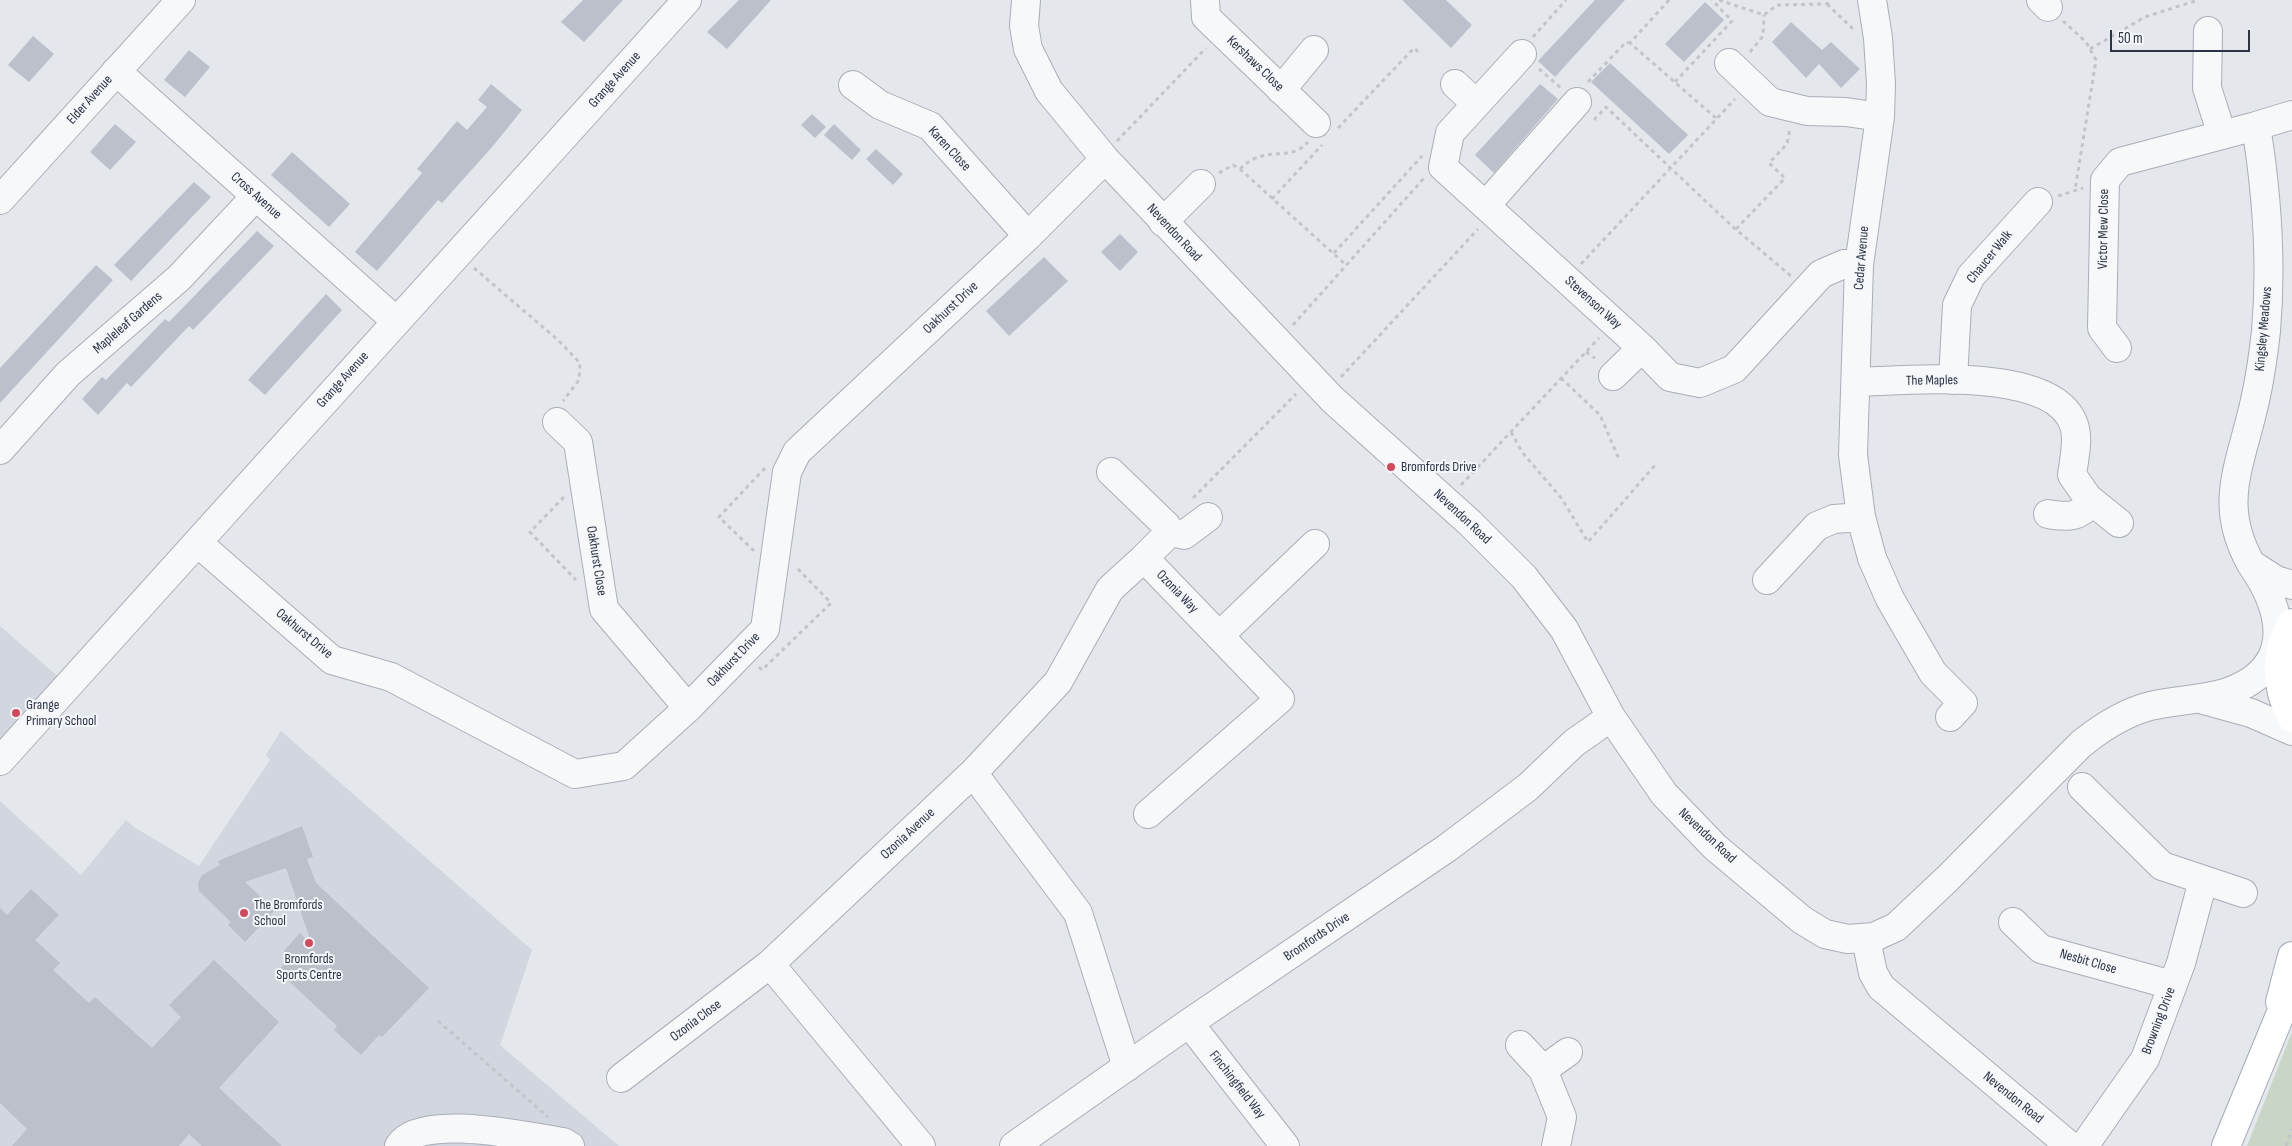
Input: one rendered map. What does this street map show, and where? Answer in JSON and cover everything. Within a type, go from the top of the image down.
[{"type":"main road","points":[[2287,634],[2279,659],[2280,685],[2283,698],[2292,718]]},
{"type":"main road","points":[[2274,1026],[2292,956]]},
{"type":"main road","points":[[2226,1146],[2292,986]]},
{"type":"street","name":"Elder Avenue","points":[[0,200],[181,0]]},
{"type":"street","name":"Grange Avenue","points":[[0,761],[687,0]]},
{"type":"street","name":"Nevendon Road","points":[[1026,0],[1024,26],[1028,49],[1049,91],[1104,158],[1319,385],[1470,523],[1524,577],[1564,629],[1611,717],[1664,794],[1715,847],[1813,927],[1839,938],[1866,939],[1885,933],[1908,917],[2094,733],[2134,711],[2170,702],[2224,694],[2253,683],[2272,665],[2287,634]]},
{"type":"street","name":"Kershaws Close","points":[[1205,0],[1206,17],[1324,133]]},
{"type":"street","name":"Cedar Avenue","points":[[1872,0],[1878,38],[1880,117],[1859,266],[1853,455],[1861,517],[1876,566],[1890,598],[1933,673],[1964,703],[1950,717]]},
{"type":"street","points":[[2208,31],[2207,88],[2222,135]]},
{"type":"street","points":[[1281,90],[1314,50]]},
{"type":"street","points":[[1438,167],[1450,132],[1522,54]]},
{"type":"street","name":"Cross Avenue","points":[[116,71],[396,321]]},
{"type":"street","points":[[1738,71],[1770,102],[1807,112],[1846,112],[1880,117]]},
{"type":"street","points":[[1455,84],[1475,103]]},
{"type":"street","name":"Karen Close","points":[[853,85],[880,105],[930,126],[1028,236]]},
{"type":"street","points":[[1490,209],[1574,103]]},
{"type":"street","points":[[2256,126],[2292,115]]},
{"type":"street","name":"Victor Mew Close","points":[[2117,348],[2102,328],[2105,180],[2120,162],[2256,126]]},
{"type":"street","name":"Kingsley Meadows","points":[[2256,126],[2267,222],[2269,266],[2267,313],[2262,362],[2253,412],[2234,488],[2233,507],[2238,538],[2251,564],[2268,589],[2287,634]]},
{"type":"street","name":"Oakhurst Drive","points":[[198,543],[332,660],[391,677],[576,774],[624,766],[688,708],[765,629],[787,472],[797,452],[1028,236],[1104,158]]},
{"type":"street","name":"Stevenson Way","points":[[1438,167],[1490,209],[1642,348],[1670,377],[1700,383],[1734,369],[1821,274],[1844,264],[1859,266]]},
{"type":"street","points":[[1163,222],[1201,184]]},
{"type":"street","name":"Mapleleaf Gardens","points":[[0,450],[68,374],[179,278],[256,196]]},
{"type":"street","name":"Chaucer Walk","points":[[1953,380],[1958,305],[1971,276],[2038,202]]},
{"type":"street","points":[[1604,367],[1642,348]]},
{"type":"street","name":"The Maples","points":[[1856,382],[1953,380],[2008,383],[2043,393],[2060,402],[2074,425],[2076,443],[2072,475],[2093,502],[2119,523]]},
{"type":"street","name":"Oakhurst Close","points":[[557,422],[578,442],[604,609],[688,708]]},
{"type":"street","points":[[1111,472],[1167,528],[1184,535],[1208,517]]},
{"type":"street","points":[[2048,514],[2073,516],[2082,513],[2093,502]]},
{"type":"street","points":[[1767,580],[1817,526],[1834,519],[1861,517]]},
{"type":"street","points":[[1144,558],[1166,536],[1167,528]]},
{"type":"street","points":[[1219,636],[1315,544]]},
{"type":"street","name":"Ozonia Way","points":[[972,773],[1058,682],[1110,589],[1144,558],[1280,699],[1148,814]]},
{"type":"street","points":[[2251,564],[2276,580],[2292,585]]},
{"type":"street","name":"Nevendon Road","points":[[2192,700],[2226,705],[2251,713],[2292,731]]},
{"type":"street","name":"Bromfords Drive","points":[[1014,1146],[1190,1023],[1447,848],[1528,786],[1574,743],[1611,717]]},
{"type":"street","points":[[972,773],[1078,913],[1127,1067]]},
{"type":"street","name":"Ozonia Avenue","points":[[770,964],[972,773]]},
{"type":"street","points":[[2082,787],[2162,866],[2243,893]]},
{"type":"street","name":"Browning Drive","points":[[2084,1146],[2145,1059],[2181,963],[2203,881]]},
{"type":"street","name":"Nesbit Close","points":[[2013,922],[2041,949],[2172,985]]},
{"type":"street","name":"Nevendon Road","points":[[1866,939],[1872,973],[1881,987],[2070,1146]]},
{"type":"street","points":[[770,964],[921,1146]]},
{"type":"street","name":"Ozonia Close","points":[[621,1078],[770,964]]},
{"type":"street","name":"Finchingfield Way","points":[[1190,1023],[1285,1146]]},
{"type":"street","points":[[1520,1045],[1543,1070],[1562,1117],[1556,1146]]},
{"type":"street","points":[[1543,1070],[1568,1052]]},
{"type":"street","points":[[399,1146],[408,1136],[416,1132],[443,1129],[493,1131],[566,1144]]},
{"type":"path","points":[[1566,0],[1526,44],[1522,54],[1574,103],[1590,124],[1606,107],[1736,229],[1806,290]]},
{"type":"path","points":[[1574,103],[1626,42],[1630,43],[1669,0]]},
{"type":"path","points":[[1675,82],[1732,21],[1712,0]]},
{"type":"path","points":[[1719,0],[1764,15]]},
{"type":"path","points":[[1566,279],[1717,119],[1738,71],[1763,36],[1764,15],[1776,5],[1827,4],[1831,0]]},
{"type":"path","points":[[2090,49],[2145,17],[2198,0]]},
{"type":"path","points":[[1827,4],[1863,38],[1878,38]]},
{"type":"path","points":[[2044,4],[2086,42],[2096,60],[2075,190]]},
{"type":"path","points":[[1104,158],[1221,32]]},
{"type":"path","points":[[1630,43],[1717,119]]},
{"type":"path","points":[[1272,198],[1324,133],[1414,48],[1421,54]]},
{"type":"path","points":[[1736,229],[1785,178],[1769,162],[1787,144],[1794,108]]},
{"type":"path","points":[[1240,169],[1255,157],[1266,154],[1295,152],[1324,133]]},
{"type":"path","points":[[1277,342],[1438,167],[1421,155],[1334,253]]},
{"type":"path","points":[[1201,184],[1233,165],[1240,169],[1346,265]]},
{"type":"path","points":[[2038,202],[2105,180]]},
{"type":"path","points":[[1167,528],[1319,385],[1490,209]]},
{"type":"path","points":[[458,252],[558,340],[580,363],[579,380],[551,416],[557,422]]},
{"type":"path","points":[[1456,491],[1602,334],[1614,335],[1620,328]]},
{"type":"path","points":[[1586,352],[1604,367]]},
{"type":"path","points":[[1561,378],[1600,415],[1619,460]]},
{"type":"path","points":[[1511,432],[1522,452],[1562,499],[1588,542],[1657,463]]},
{"type":"path","points":[[743,651],[762,670],[831,604],[785,556],[774,560],[719,517],[769,463]]},
{"type":"path","points":[[577,581],[530,532],[583,477]]},
{"type":"path","points":[[438,1022],[559,1126],[566,1144]]},
{"type":"path","points":[[2286,1146],[2292,1129]]},
{"type":"shaded area","name":"Grange Primary School","points":[[0,626],[62,680],[0,745]]},
{"type":"shaded area","name":"The Bromfords School","points":[[281,731],[532,950],[500,1045],[619,1146],[0,1146],[0,801],[81,875],[126,820],[134,827],[199,866],[270,760],[266,755]]},
{"type":"green space","points":[[2292,1032],[2292,1146],[2247,1146]]},
{"type":"building","points":[[583,0],[623,0],[584,42],[561,22]]},
{"type":"building","points":[[739,0],[771,0],[727,49],[707,32]]},
{"type":"building","points":[[1402,0],[1446,0],[1472,25],[1451,48]]},
{"type":"building","points":[[1595,0],[1625,0],[1555,77],[1538,61]]},
{"type":"building","points":[[1705,2],[1724,20],[1684,62],[1665,44]]},
{"type":"building","points":[[1791,22],[1822,50],[1831,42],[1860,69],[1841,88],[1819,64],[1806,78],[1772,42]]},
{"type":"building","points":[[33,36],[54,54],[29,82],[8,65]]},
{"type":"building","points":[[189,50],[210,67],[185,97],[164,80]]},
{"type":"building","points":[[1610,63],[1688,135],[1669,154],[1591,82]]},
{"type":"building","points":[[491,84],[522,110],[442,203],[438,200],[377,271],[355,252],[422,173],[417,169],[457,121],[467,130],[487,107],[478,100]]},
{"type":"building","points":[[1540,84],[1558,99],[1494,173],[1475,155]]},
{"type":"building","points":[[812,114],[826,127],[815,138],[801,125]]},
{"type":"building","points":[[115,124],[136,142],[110,170],[90,152]]},
{"type":"building","points":[[834,124],[861,150],[852,160],[824,135]]},
{"type":"building","points":[[876,149],[903,174],[893,185],[866,159]]},
{"type":"building","points":[[292,152],[350,204],[329,227],[271,175]]},
{"type":"building","points":[[194,182],[211,197],[131,281],[114,265]]},
{"type":"building","points":[[257,231],[274,246],[193,330],[189,326],[131,387],[127,383],[98,415],[82,399],[102,377],[106,380],[165,319],[169,322]]},
{"type":"building","points":[[1120,234],[1138,252],[1120,271],[1101,252]]},
{"type":"building","points":[[1044,257],[1068,281],[1009,336],[986,311]]},
{"type":"building","points":[[96,265],[113,280],[0,403],[0,368]]},
{"type":"building","points":[[326,294],[342,310],[265,395],[248,380]]},
{"type":"building","points":[[302,826],[313,857],[307,859],[316,883],[429,988],[382,1037],[379,1035],[361,1055],[334,1030],[337,1026],[278,971],[290,957],[284,951],[300,933],[312,945],[286,868],[245,882],[275,910],[245,942],[228,925],[231,922],[199,891],[198,883],[202,875],[220,865],[218,861]]},
{"type":"building","points":[[31,889],[59,915],[35,940],[60,963],[53,970],[89,1003],[95,997],[152,1048],[181,1017],[169,1005],[214,960],[279,1022],[219,1088],[282,1146],[202,1146],[189,1134],[179,1146],[12,1146],[27,1129],[0,1103],[0,908],[7,915]]},
{"type":"place","name":"Bromfords Drive","points":[[1391,467]]},
{"type":"place","name":"Grange Primary School","points":[[16,713]]},
{"type":"place","name":"The Bromfords School","points":[[244,913]]},
{"type":"place","name":"Bromfords Sports Centre","points":[[309,943]]}]
